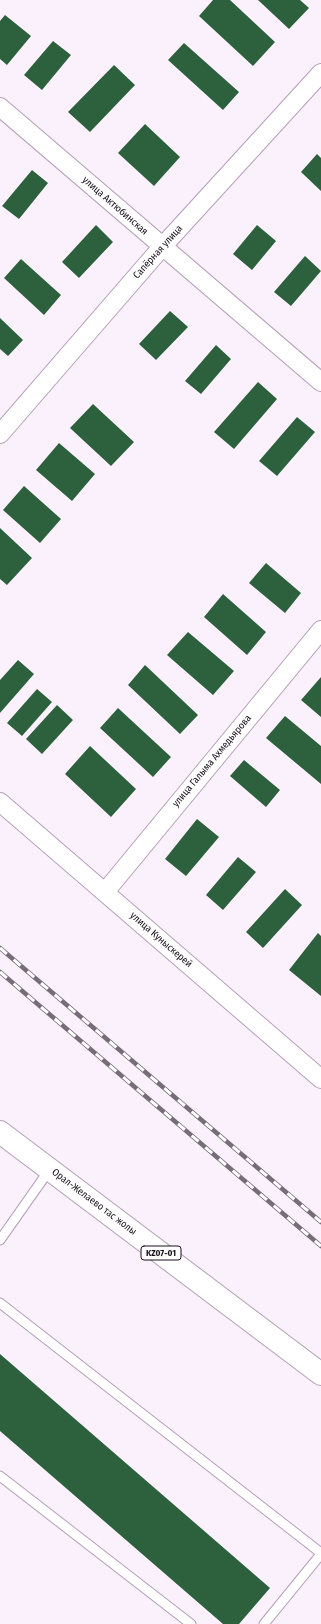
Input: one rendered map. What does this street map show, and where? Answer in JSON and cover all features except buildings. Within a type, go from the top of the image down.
[{"type":"main road","name":"Орал-Желаево тас жолы","points":[[0,1132],[321,1374]]},
{"type":"street","name":"Сапёрная улица","points":[[0,434],[162,246],[321,73]]},
{"type":"street","name":"улица Актюбинская","points":[[0,107],[321,382]]},
{"type":"street","name":"улица Галыма Ахмедьярова","points":[[104,892],[321,630]]},
{"type":"street","name":"улица Куныскерей","points":[[0,802],[321,1079]]},
{"type":"lane","points":[[0,1240],[50,1169]]},
{"type":"lane","points":[[0,1303],[321,1553],[264,1624]]},
{"type":"lane","points":[[0,1476],[191,1624]]},
{"type":"railway","points":[[0,948],[321,1222]]},
{"type":"railway","points":[[0,972],[321,1246]]}]
